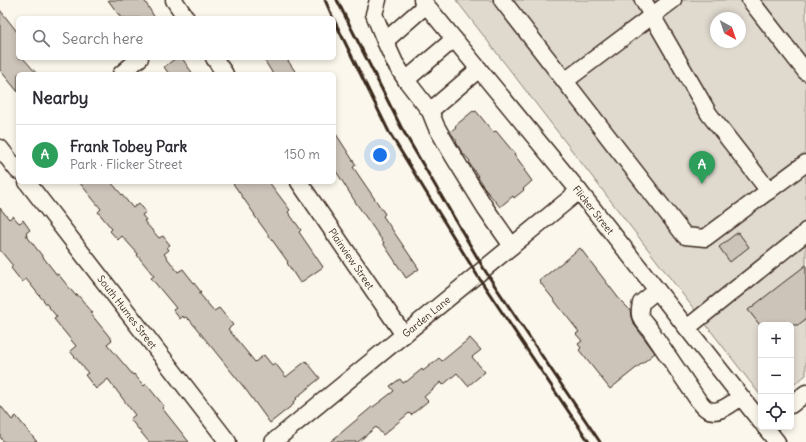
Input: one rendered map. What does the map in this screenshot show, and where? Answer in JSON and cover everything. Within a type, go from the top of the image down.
[{"type":"street","points":[[174,0],[185,16]]},
{"type":"street","points":[[378,0],[374,14],[395,63],[430,111],[436,126],[452,154],[486,209],[512,246]]},
{"type":"street","points":[[502,0],[685,236],[705,238],[806,163]]},
{"type":"street","points":[[643,0],[709,114],[768,191]]},
{"type":"street","points":[[565,81],[673,0]]},
{"type":"street","points":[[750,0],[806,72]]},
{"type":"street","points":[[385,41],[424,2]]},
{"type":"street","name":"Flicker Street","points":[[424,2],[579,191],[758,418]]},
{"type":"street","points":[[406,80],[454,39]]},
{"type":"street","points":[[123,72],[138,60]]},
{"type":"street","points":[[215,60],[224,72]]},
{"type":"street","points":[[430,111],[479,69]]},
{"type":"street","points":[[0,148],[16,163]]},
{"type":"street","name":"South Humes Street","points":[[29,184],[228,442]]},
{"type":"street","name":"Plainview Street","points":[[300,184],[404,334]]},
{"type":"street","name":"Garden Lane","points":[[273,442],[579,191]]},
{"type":"street","points":[[687,328],[805,235]]},
{"type":"street","points":[[657,290],[641,303],[639,313],[698,400],[706,409],[714,412],[723,409],[742,397]]},
{"type":"street","points":[[794,403],[806,393]]},
{"type":"street","points":[[767,430],[777,442]]},
{"type":"shaded area","points":[[456,0],[806,0],[806,375],[794,385],[794,322],[758,322],[758,392]]},
{"type":"building","points":[[108,0],[144,0],[154,16],[120,16]]},
{"type":"building","points":[[0,10],[16,30],[16,60],[25,60],[35,72],[16,72],[16,90],[0,70]]},
{"type":"building","points":[[173,60],[183,60],[192,72],[168,72],[164,67]]},
{"type":"building","points":[[264,60],[287,60],[296,72],[272,72]]},
{"type":"building","points":[[473,111],[476,111],[493,132],[496,131],[515,154],[532,181],[523,189],[524,190],[514,198],[513,196],[500,207],[484,188],[469,163],[470,161],[461,151],[456,142],[457,141],[450,132]]},
{"type":"building","points":[[336,134],[356,165],[353,167],[385,214],[383,216],[419,269],[406,278],[336,171]]},
{"type":"building","points":[[81,184],[113,184],[133,208],[139,203],[146,212],[142,215],[146,220],[144,221],[159,238],[163,236],[170,245],[167,247],[169,250],[164,254],[178,272],[183,269],[201,292],[199,293],[214,311],[219,308],[233,325],[228,329],[255,362],[264,355],[272,365],[275,363],[286,377],[306,361],[320,378],[296,398],[297,399],[293,402],[294,404],[270,423],[246,390],[189,319],[186,317],[184,318],[183,316],[180,319],[173,310],[176,308],[151,278],[154,276],[137,255],[138,254],[122,236],[118,240],[110,231],[112,229],[98,212],[101,209]]},
{"type":"building","points":[[233,184],[270,184],[290,210],[288,212],[301,230],[299,232],[323,267],[300,283],[287,263],[288,262]]},
{"type":"building","points":[[0,208],[9,219],[13,216],[20,223],[23,220],[30,230],[26,233],[26,235],[57,275],[58,274],[76,296],[77,294],[93,313],[91,314],[112,340],[107,344],[133,375],[134,374],[144,386],[146,384],[164,406],[162,408],[189,442],[149,442],[130,419],[135,415],[108,379],[96,389],[85,375],[88,373],[70,351],[76,346],[54,319],[57,317],[26,279],[22,282],[11,268],[13,266],[0,250]]},
{"type":"building","points":[[738,232],[749,247],[730,262],[719,247]]},
{"type":"building","points":[[580,248],[620,300],[630,310],[633,323],[655,353],[610,389],[579,350],[581,348],[578,344],[582,341],[576,334],[579,332],[539,281]]},
{"type":"building","points":[[806,265],[806,319],[798,325],[794,325],[794,322],[758,322],[748,310]]},
{"type":"building","points":[[470,338],[481,350],[472,357],[485,372],[468,386],[457,373],[443,385],[441,382],[424,397],[428,401],[411,415],[409,413],[383,435],[376,427],[358,442],[330,442],[373,406],[394,391],[390,386],[400,379],[403,383],[406,382],[439,358],[442,361]]},
{"type":"building","points":[[0,405],[12,420],[16,416],[37,442],[4,442],[0,437]]},
{"type":"railway","points":[[325,0],[332,16]]},
{"type":"railway","points":[[337,0],[401,127],[484,269],[600,442]]},
{"type":"railway","points":[[336,24],[389,132],[477,275],[589,442]]},
{"type":"place","name":"Frank Tobey Park","points":[[702,184]]}]
